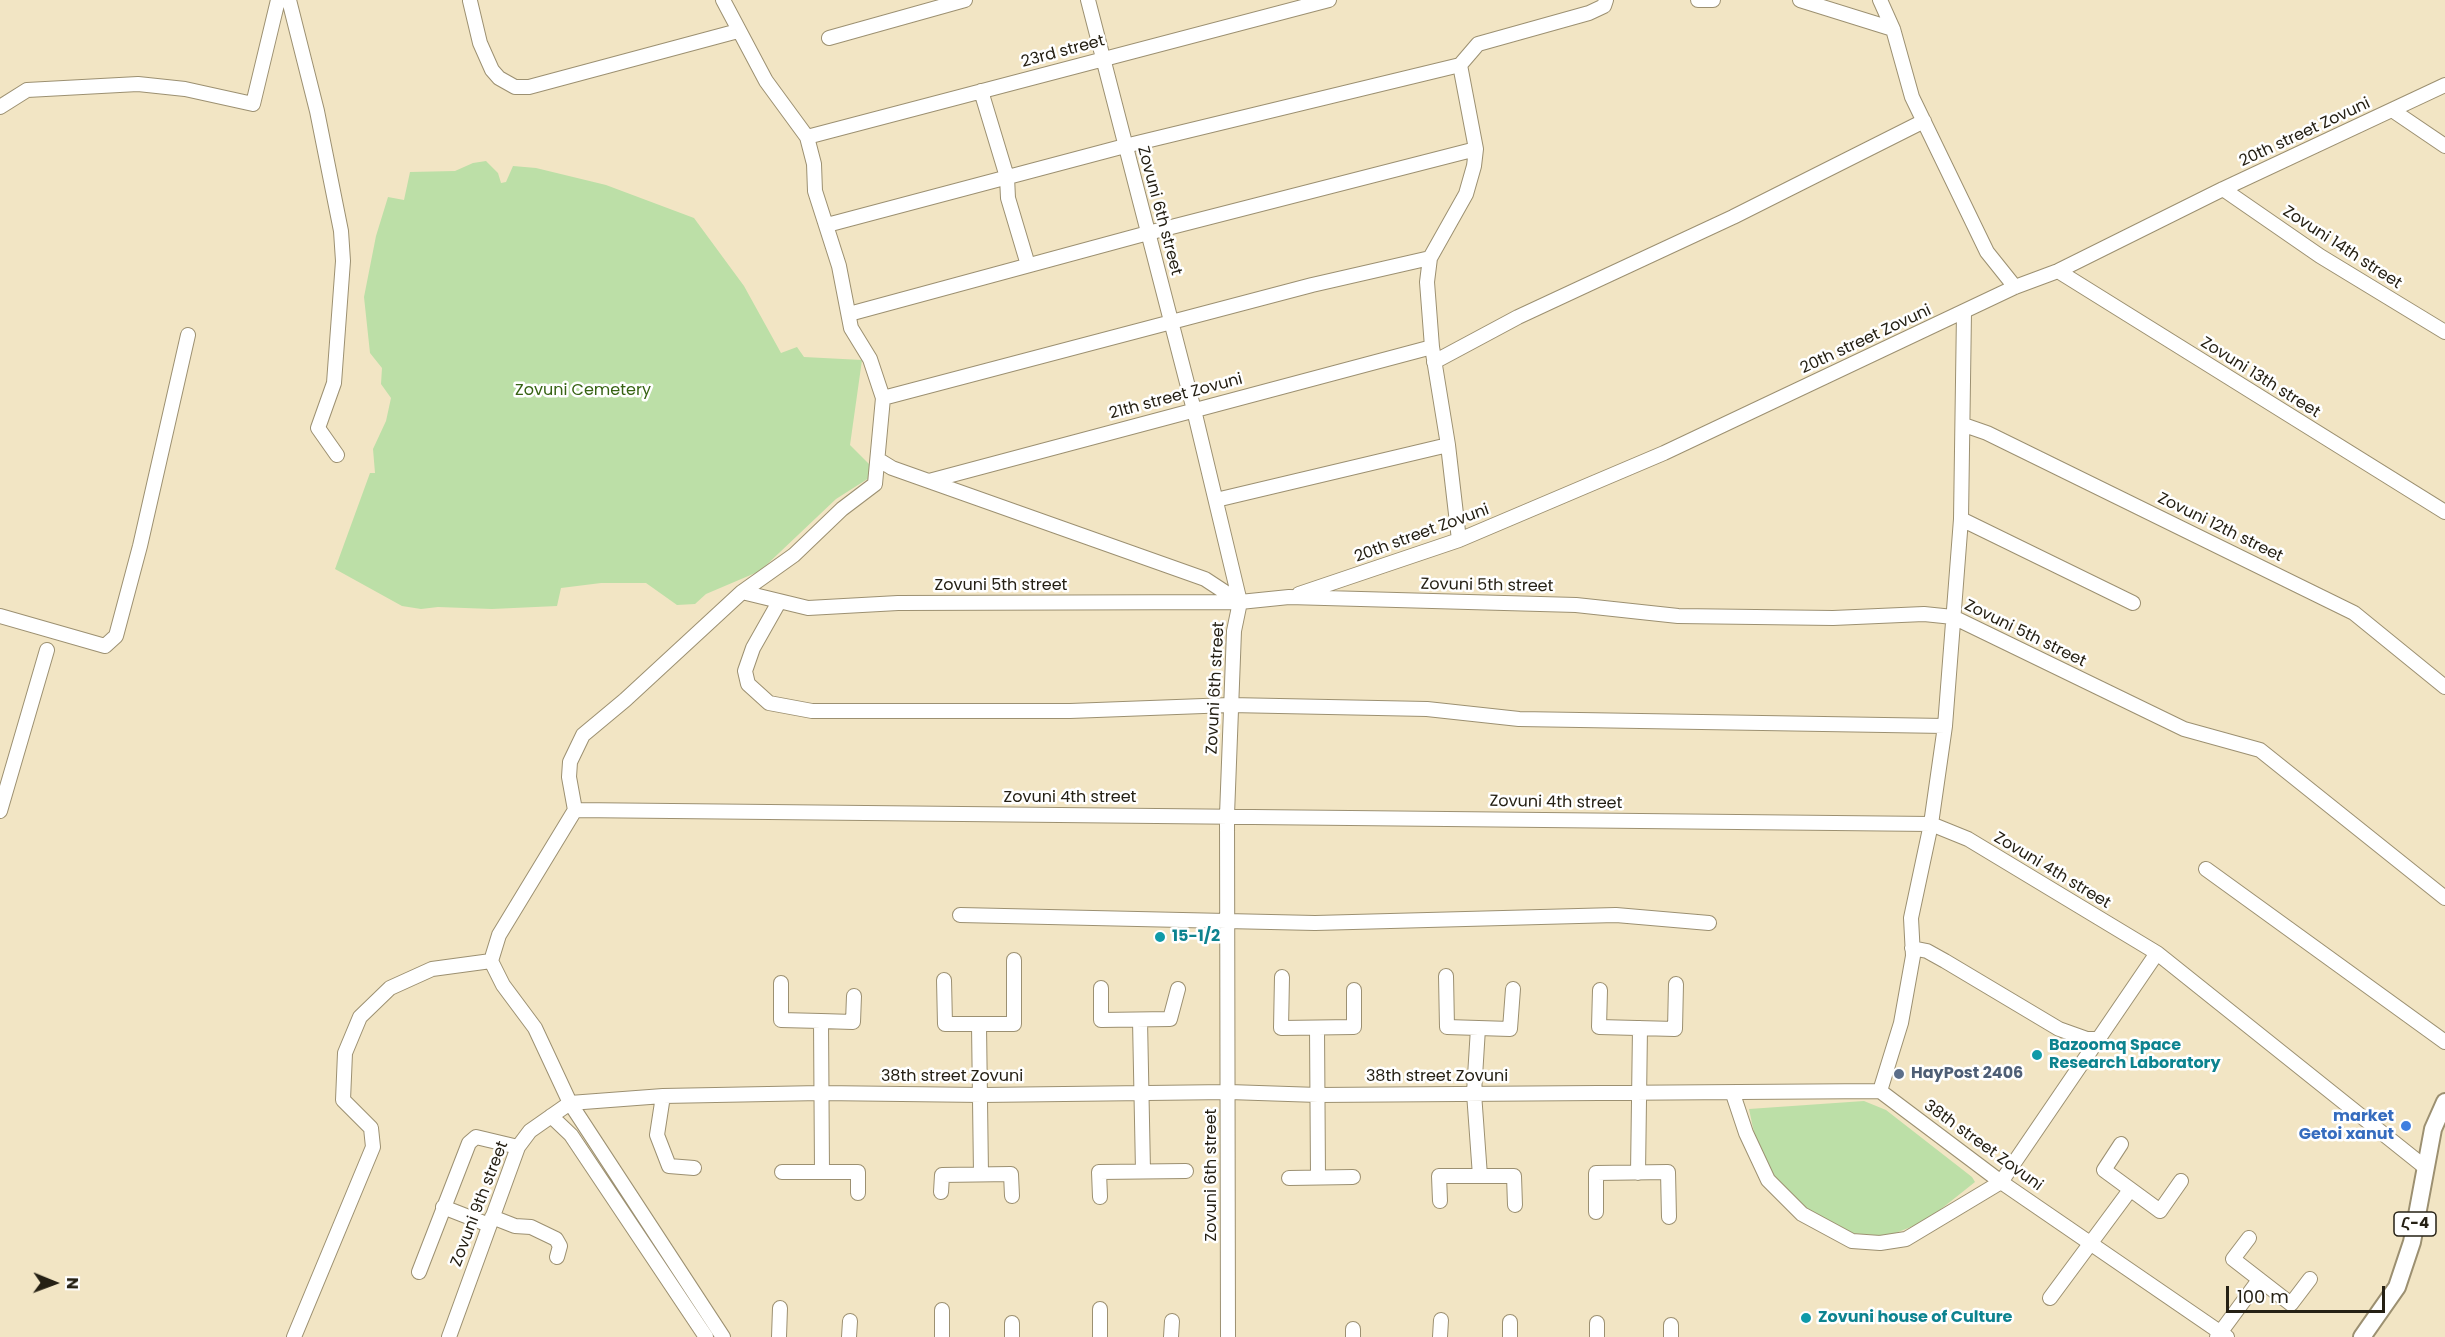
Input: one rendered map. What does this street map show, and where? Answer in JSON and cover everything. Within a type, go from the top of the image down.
[{"type":"main road","name":"Հ-4","points":[[2362,1337],[2397,1287],[2412,1242],[2433,1129],[2445,1102]]},
{"type":"street","points":[[0,107],[27,90],[138,84],[185,89],[253,104],[278,0]]},
{"type":"street","points":[[289,0],[317,111],[340,231],[343,261],[334,383],[318,428],[337,455]]},
{"type":"street","points":[[723,0],[766,81],[807,137],[814,165],[815,191],[827,225],[851,328],[870,359],[883,398],[875,484],[842,509],[794,555],[742,592],[625,700],[583,735],[570,762],[569,777],[575,810],[499,935],[491,961],[503,985],[535,1028],[570,1103],[723,1337]]},
{"type":"street","points":[[829,38],[965,0]]},
{"type":"street","name":"Zovuni 6th street","points":[[1088,0],[1194,410],[1240,602],[1234,631],[1227,815],[1228,1337]]},
{"type":"street","name":"23rd street","points":[[807,137],[1329,0]]},
{"type":"street","points":[[827,225],[1125,146],[1460,64],[1478,44],[1589,13],[1604,6],[1606,0]]},
{"type":"street","points":[[1698,0],[1713,0]]},
{"type":"street","points":[[1800,0],[1893,29]]},
{"type":"street","points":[[1880,0],[1893,29],[1912,97],[1987,252],[2015,287]]},
{"type":"street","points":[[470,1],[480,43],[489,64],[499,78],[515,87],[529,87],[738,31]]},
{"type":"street","points":[[1459,540],[1448,445],[1432,347],[1428,282],[1430,258],[1466,194],[1476,149],[1460,64]]},
{"type":"street","name":"20th street Zovuni","points":[[1289,597],[1459,540],[1664,453],[2015,287],[2058,272],[2223,189],[2445,85]]},
{"type":"street","points":[[981,91],[1007,177],[1008,198],[1028,265]]},
{"type":"street","points":[[2392,110],[2445,146]]},
{"type":"street","points":[[1434,362],[1518,317],[1722,222],[1924,121]]},
{"type":"street","points":[[849,314],[1148,233],[1476,149]]},
{"type":"street","name":"Zovuni 14th street","points":[[2223,189],[2330,262],[2445,332]]},
{"type":"street","points":[[883,398],[1171,321],[1430,258]]},
{"type":"street","name":"Zovuni 13th street","points":[[2058,272],[2445,512]]},
{"type":"street","points":[[1880,1091],[1901,1023],[1912,948],[1911,918],[1931,824],[1945,726],[1961,519],[1964,312]]},
{"type":"street","points":[[0,616],[105,646],[116,636],[140,546],[188,335]]},
{"type":"street","name":"21th street Zovuni","points":[[929,481],[1432,347]]},
{"type":"street","name":"Zovuni 12th street","points":[[1964,425],[1998,439],[2354,613],[2445,687]]},
{"type":"street","points":[[1216,500],[1448,445]]},
{"type":"street","points":[[879,460],[892,468],[1204,579],[1240,602]]},
{"type":"street","points":[[1961,519],[2133,603]]},
{"type":"street","name":"Zovuni 5th street","points":[[742,592],[808,608],[898,603],[1240,602],[1289,597],[1576,604],[1678,616],[1833,618],[1924,614],[1953,616],[2184,729],[2260,750],[2445,898]]},
{"type":"street","points":[[779,602],[753,648],[746,671],[748,684],[769,703],[812,711],[1070,711],[1230,705],[1427,710],[1519,718],[1945,726]]},
{"type":"street","points":[[0,811],[47,650]]},
{"type":"street","name":"Zovuni 4th street","points":[[575,810],[1931,824],[1968,839],[2157,953],[2426,1168]]},
{"type":"street","points":[[2206,869],[2445,1042]]},
{"type":"street","points":[[960,915],[1340,923],[1616,915],[1709,923]]},
{"type":"street","points":[[1912,948],[1936,956],[2059,1029],[2087,1039],[2099,1039]]},
{"type":"street","points":[[1733,1094],[1746,1133],[1768,1180],[1802,1214],[1852,1241],[1880,1243],[1906,1239],[2001,1182],[2157,953]]},
{"type":"street","points":[[944,980],[945,1024],[1014,1024],[1014,960]]},
{"type":"street","points":[[294,1337],[373,1147],[372,1128],[343,1100],[345,1053],[360,1017],[390,988],[432,969],[491,961]]},
{"type":"street","points":[[1446,976],[1447,1027],[1510,1029],[1513,989]]},
{"type":"street","points":[[1282,977],[1281,1028],[1354,1027],[1354,990]]},
{"type":"street","points":[[781,983],[781,1020],[853,1022],[854,996]]},
{"type":"street","points":[[1600,990],[1599,1027],[1675,1029],[1676,984]]},
{"type":"street","points":[[1101,988],[1101,1020],[1170,1019],[1178,989]]},
{"type":"street","points":[[1140,1020],[1143,1171]]},
{"type":"street","points":[[821,1021],[822,1172]]},
{"type":"street","points":[[979,1024],[981,1174]]},
{"type":"street","points":[[1317,1028],[1318,1177]]},
{"type":"street","points":[[1478,1028],[1474,1093],[1480,1176]]},
{"type":"street","points":[[1638,1173],[1640,1028]]},
{"type":"street","name":"38th street Zovuni","points":[[570,1103],[663,1096],[821,1093],[981,1095],[1229,1092],[1318,1095],[1733,1094],[1880,1091],[2001,1182],[2221,1335]]},
{"type":"street","points":[[663,1096],[657,1135],[669,1166],[694,1168]]},
{"type":"street","name":"Zovuni 9th street","points":[[448,1337],[518,1147],[530,1131],[570,1103]]},
{"type":"street","points":[[551,1116],[571,1135],[706,1337]]},
{"type":"street","points":[[419,1272],[469,1143],[476,1137],[518,1147]]},
{"type":"street","points":[[2121,1144],[2104,1170],[2160,1211],[2181,1181]]},
{"type":"street","points":[[1100,1197],[1099,1172],[1186,1171]]},
{"type":"street","points":[[782,1172],[858,1172],[858,1193]]},
{"type":"street","points":[[1596,1212],[1596,1173],[1668,1172],[1669,1217]]},
{"type":"street","points":[[941,1192],[942,1175],[1011,1174],[1012,1196]]},
{"type":"street","points":[[1288,1178],[1353,1176]]},
{"type":"street","points":[[1440,1201],[1439,1176],[1514,1176],[1515,1205]]},
{"type":"street","points":[[2050,1298],[2130,1190]]},
{"type":"street","points":[[443,1208],[490,1221],[531,1227],[556,1239],[560,1246],[557,1257]]},
{"type":"street","points":[[2249,1238],[2233,1259],[2291,1304],[2310,1279]]},
{"type":"street","points":[[2221,1335],[2259,1280]]},
{"type":"street","points":[[779,1337],[780,1308]]},
{"type":"street","points":[[1100,1309],[1100,1337]]},
{"type":"street","points":[[942,1310],[942,1337]]},
{"type":"street","points":[[1440,1337],[1441,1320]]},
{"type":"street","points":[[849,1337],[850,1321]]},
{"type":"street","points":[[1172,1322],[1172,1337]]},
{"type":"street","points":[[1510,1322],[1510,1337]]},
{"type":"street","points":[[1597,1323],[1597,1337]]},
{"type":"green space","name":"Zovuni Cemetery","points":[[486,161],[498,173],[501,183],[506,182],[513,166],[536,168],[606,185],[694,218],[744,286],[781,353],[797,347],[804,357],[862,360],[850,445],[869,464],[869,478],[836,499],[760,571],[706,594],[695,604],[677,605],[646,583],[601,583],[561,588],[557,606],[421,609],[402,606],[335,569],[370,473],[375,473],[373,449],[386,421],[391,398],[381,384],[382,368],[370,353],[364,297],[376,236],[388,197],[404,200],[410,172],[455,171],[473,163]]},
{"type":"green space","points":[[1864,1101],[1886,1110],[1972,1177],[1975,1182],[1926,1221],[1888,1236],[1848,1233],[1812,1214],[1780,1185],[1767,1168],[1756,1142],[1749,1109]]},
{"type":"place","name":"15-1/2","points":[[1160,937]]},
{"type":"place","name":"Bazoomq Space Research Laboratory","points":[[2037,1055]]},
{"type":"place","name":"HayPost 2406","points":[[1899,1074]]},
{"type":"place","name":"market Getoi xanut","points":[[2406,1126]]},
{"type":"place","name":"Zovuni house of Culture","points":[[1806,1318]]}]
